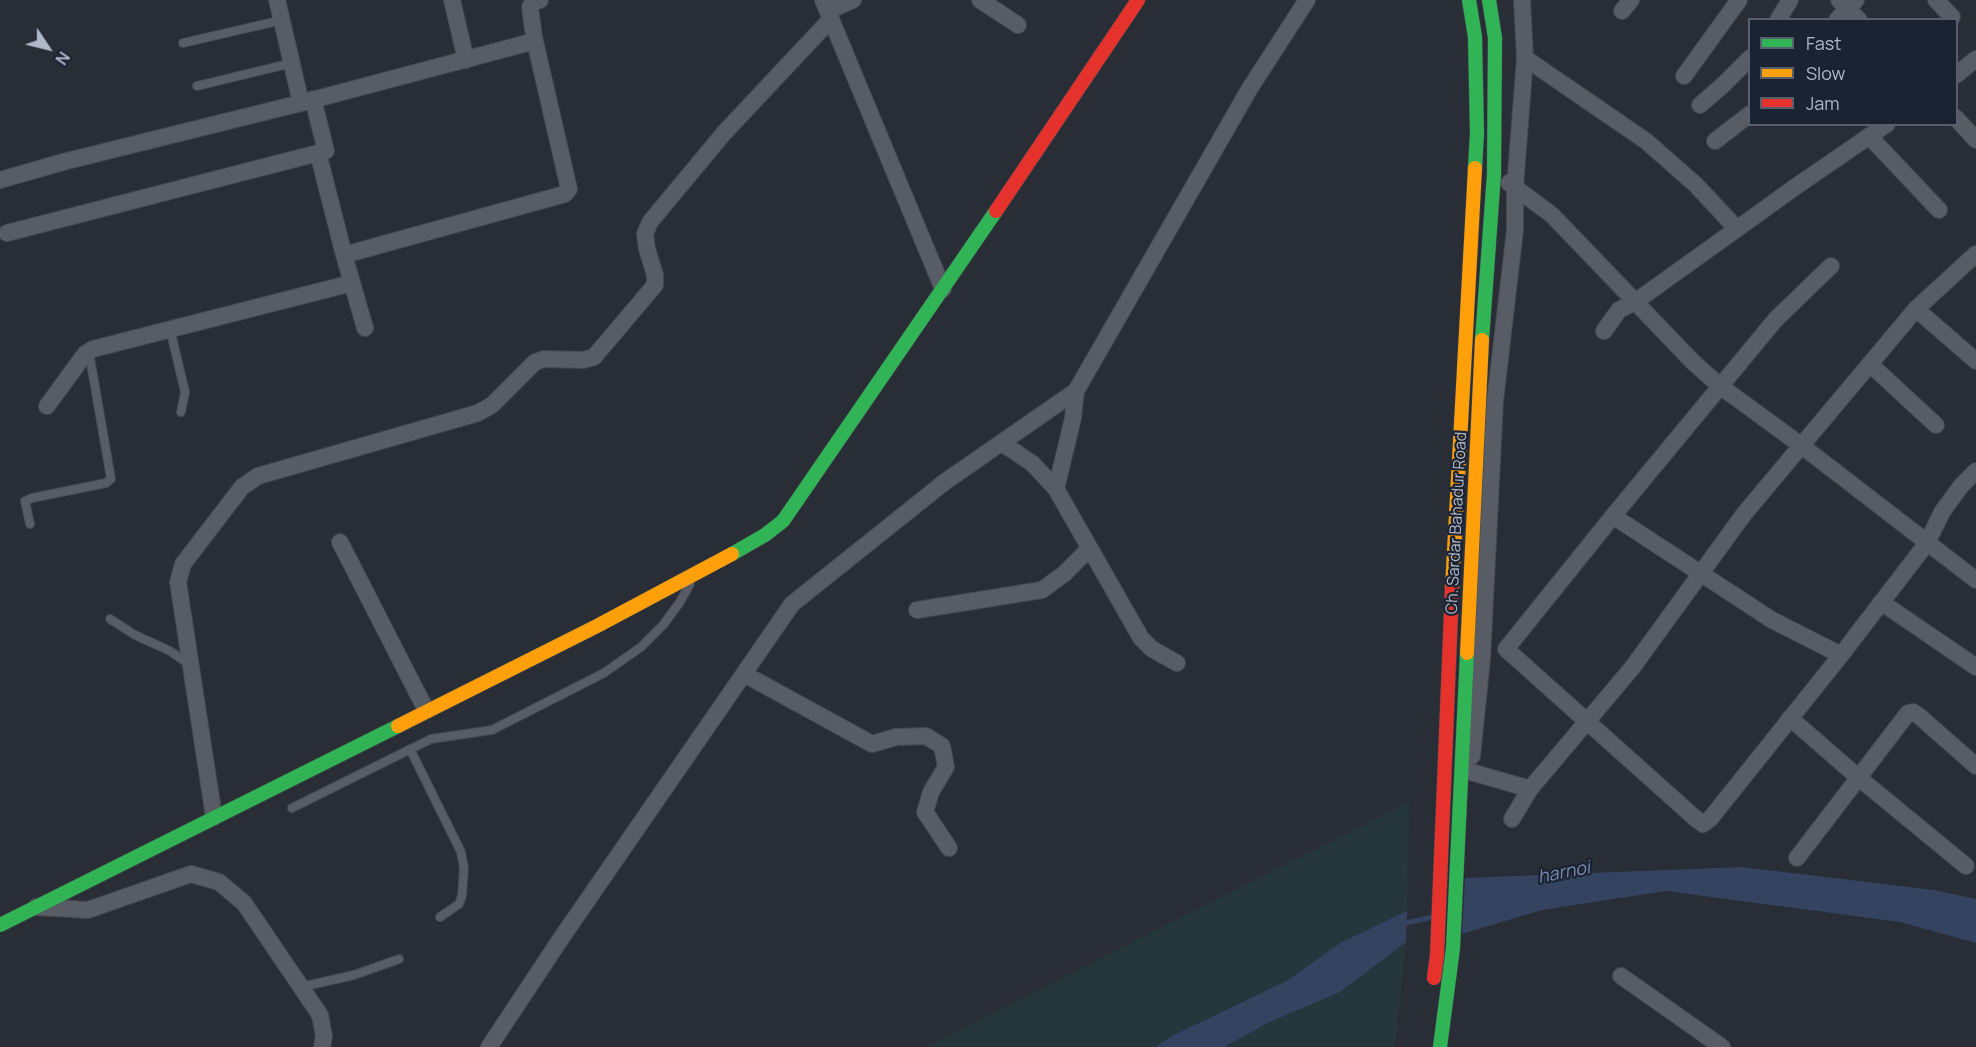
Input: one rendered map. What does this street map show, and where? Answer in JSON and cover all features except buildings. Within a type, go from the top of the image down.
[{"type":"main road","points":[[0,925],[597,626],[765,535],[783,521],[1138,0]]},
{"type":"main road","name":"Ch. Sardar Bahadur Road","points":[[1433,989],[1437,955],[1455,508],[1477,133],[1475,37],[1468,0]]},
{"type":"main road","name":"Ch. Sardar Bahadur Road","points":[[1440,1047],[1453,948],[1459,855],[1485,287],[1494,174],[1495,38],[1489,0]]},
{"type":"street","points":[[7,233],[326,151],[292,63],[277,0]]},
{"type":"street","points":[[452,0],[466,60]]},
{"type":"street","points":[[344,255],[565,194],[569,189],[535,41],[530,7],[533,2],[540,0]]},
{"type":"street","points":[[214,817],[177,582],[183,564],[242,487],[258,476],[478,413],[492,405],[535,362],[544,359],[583,360],[594,357],[655,285],[655,274],[645,234],[650,222],[828,10],[853,0]]},
{"type":"street","points":[[1056,489],[1073,418],[1076,391],[1250,88],[1306,0]]},
{"type":"street","points":[[1459,855],[1471,772],[1482,659],[1495,401],[1515,230],[1515,187],[1525,58],[1522,0]]},
{"type":"street","points":[[1684,76],[1739,0]]},
{"type":"street","points":[[1779,18],[1790,0]]},
{"type":"street","points":[[1936,0],[1952,17]]},
{"type":"street","points":[[988,3],[1018,25]]},
{"type":"street","points":[[828,10],[943,289]]},
{"type":"street","points":[[0,180],[535,41]]},
{"type":"street","points":[[1525,58],[1646,141],[1696,185],[1737,229]]},
{"type":"street","points":[[1700,105],[1748,59]]},
{"type":"street","points":[[1958,73],[1976,59]]},
{"type":"street","points":[[1715,141],[1748,115]]},
{"type":"street","points":[[1958,120],[1976,140]]},
{"type":"street","points":[[1604,331],[1619,310],[1635,302],[1884,126]]},
{"type":"street","points":[[1869,136],[1939,210]]},
{"type":"street","points":[[318,153],[365,328]]},
{"type":"street","points":[[1494,174],[1552,214],[1694,363],[1720,386],[1976,580]]},
{"type":"street","points":[[1512,819],[1530,789],[1632,668],[1744,514],[1916,309],[1976,254]]},
{"type":"street","points":[[1482,659],[1506,649],[1612,516],[1776,319],[1831,266]]},
{"type":"street","points":[[47,406],[89,351],[352,283]]},
{"type":"street","points":[[1916,309],[1976,361]]},
{"type":"street","points":[[1870,364],[1936,425]]},
{"type":"street","points":[[489,1047],[792,604],[946,481],[1076,391]]},
{"type":"street","points":[[1002,443],[1033,464],[1056,489],[1141,638],[1152,649],[1177,663]]},
{"type":"street","points":[[1506,649],[1703,824],[1710,819],[1841,655],[1927,543],[1942,512],[1961,486],[1976,471]]},
{"type":"street","points":[[1612,516],[1772,620],[1841,655]]},
{"type":"street","points":[[340,542],[426,710]]},
{"type":"street","points":[[917,610],[1042,590],[1064,574],[1089,549]]},
{"type":"street","points":[[1881,602],[1976,667]]},
{"type":"street","points":[[744,674],[872,744],[896,737],[926,736],[942,746],[946,767],[931,792],[925,812],[950,848]]},
{"type":"street","points":[[1797,858],[1908,713],[1913,712],[1919,716],[1976,766]]},
{"type":"street","points":[[1790,718],[1966,866]]},
{"type":"street","points":[[1471,772],[1530,789]]},
{"type":"street","points":[[35,907],[88,910],[190,874],[219,882],[244,903],[320,1015],[324,1036],[322,1047]]},
{"type":"street","points":[[1621,976],[1722,1047]]},
{"type":"lane","points":[[183,43],[282,20]]},
{"type":"lane","points":[[197,86],[292,63]]},
{"type":"lane","points":[[170,329],[185,392],[181,412]]},
{"type":"lane","points":[[30,524],[25,501],[106,483],[111,479],[89,351]]},
{"type":"lane","points":[[292,808],[431,739],[492,730],[604,673],[641,647],[663,625],[680,602],[696,573]]},
{"type":"lane","points":[[111,619],[135,635],[170,651],[192,666]]},
{"type":"lane","points":[[410,749],[461,852],[464,868],[462,896],[459,904],[440,917]]},
{"type":"lane","points":[[301,987],[354,975],[399,959]]},
{"type":"shaded area","points":[[1409,802],[1407,911],[1340,943],[1288,980],[1172,1036],[1155,1047],[927,1047]]},
{"type":"shaded area","points":[[1406,942],[1395,1047],[1224,1047],[1270,1022],[1340,992]]},
{"type":"water","points":[[1742,867],[1934,890],[1976,899],[1976,943],[1900,922],[1666,891],[1542,910],[1462,934],[1465,878]]},
{"type":"water","points":[[1407,911],[1406,942],[1340,992],[1270,1022],[1224,1047],[1155,1047],[1172,1036],[1288,980],[1340,943]]},
{"type":"waterway","name":"harnoi","points":[[1401,924],[1433,917]]},
{"type":"traffic: fast","points":[[1469,0],[1475,37],[1477,133],[1475,168]]},
{"type":"traffic: fast","points":[[1482,340],[1494,174],[1495,38],[1489,0]]},
{"type":"traffic: fast","points":[[732,554],[765,535],[783,521],[996,211]]},
{"type":"traffic: fast","points":[[1440,1047],[1453,948],[1467,653]]},
{"type":"traffic: fast","points":[[0,925],[398,726]]},
{"type":"traffic: slow","points":[[1452,588],[1475,168]]},
{"type":"traffic: slow","points":[[1467,653],[1482,340]]},
{"type":"traffic: slow","points":[[398,726],[597,626],[732,554]]},
{"type":"traffic: jam","points":[[996,211],[1138,0]]},
{"type":"traffic: jam","points":[[1434,978],[1437,955],[1452,588]]}]
